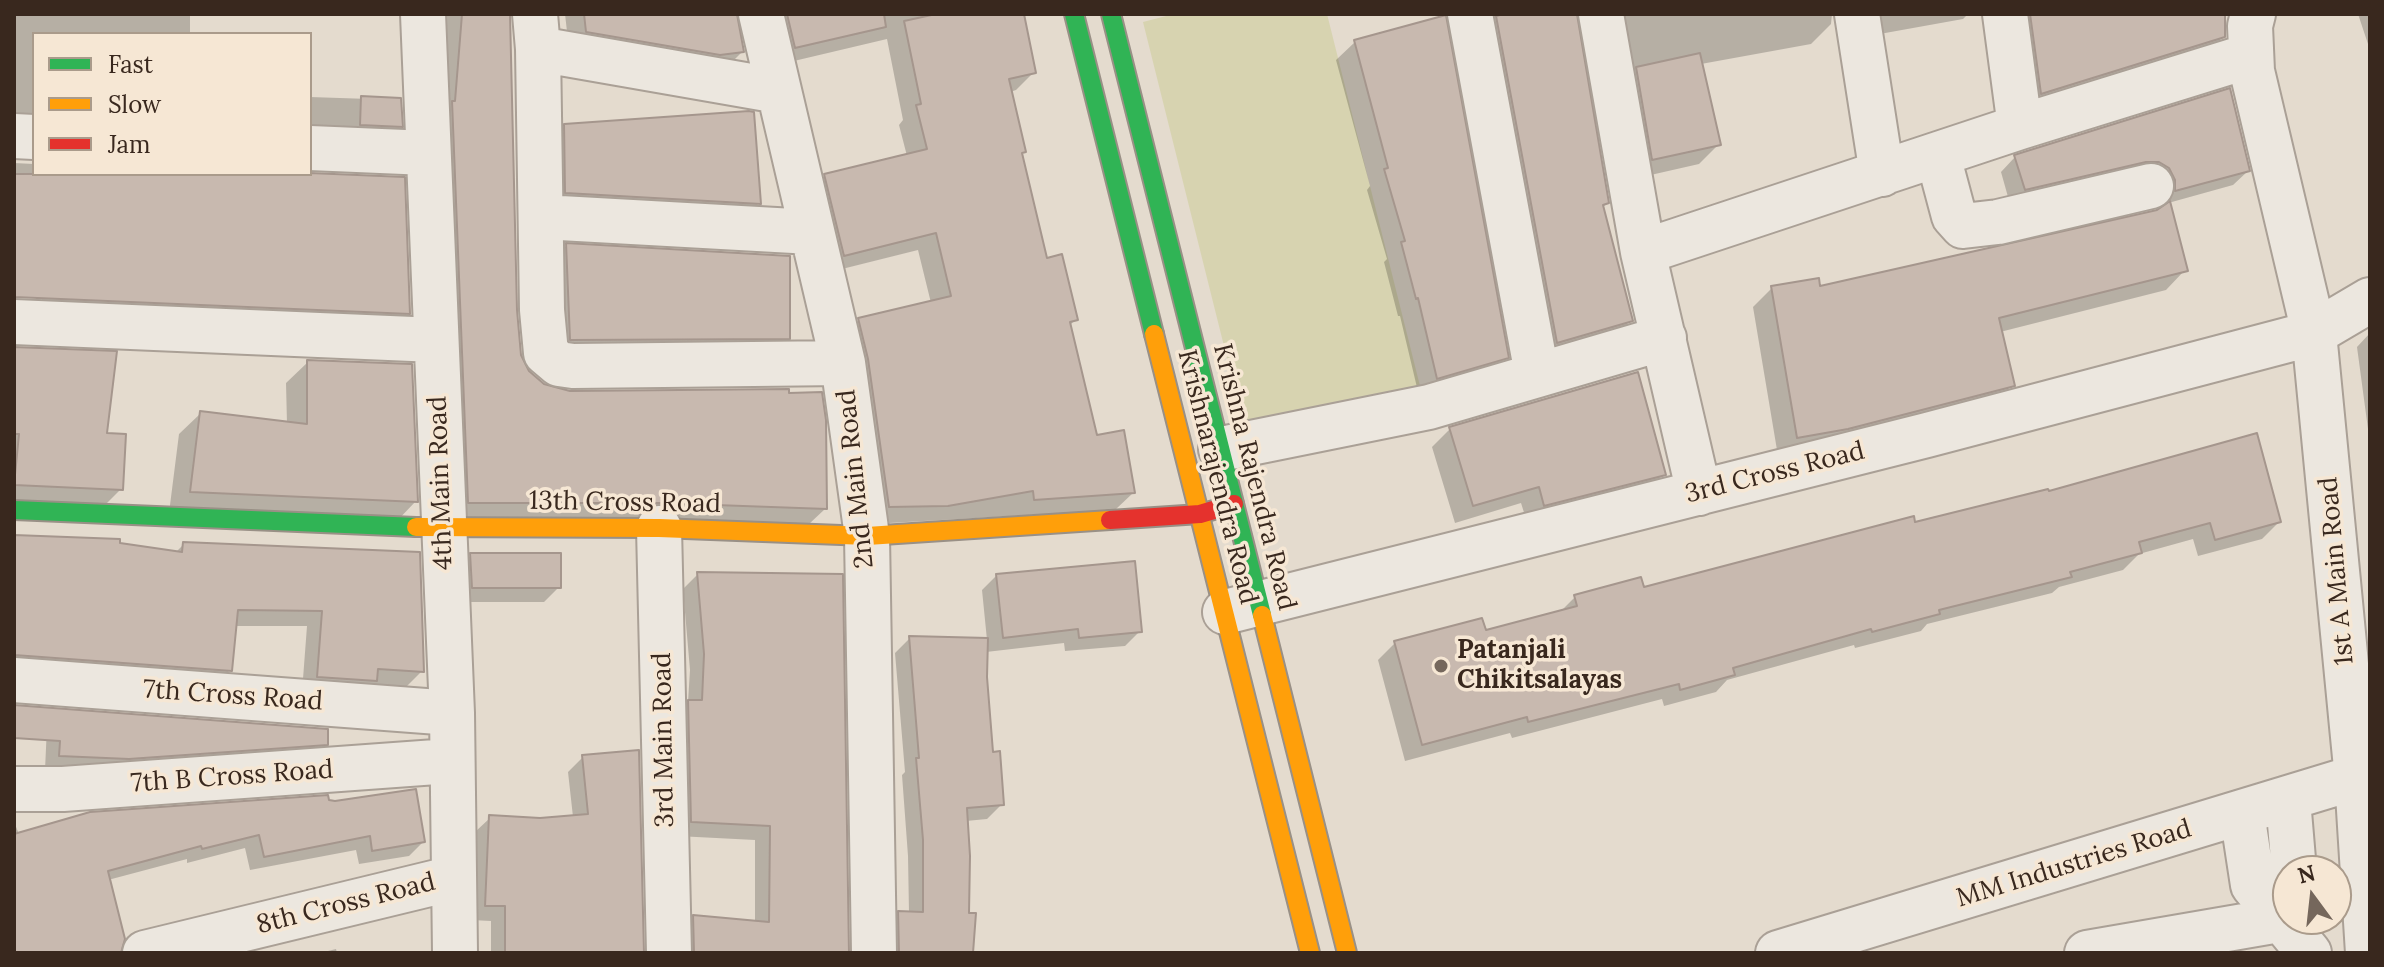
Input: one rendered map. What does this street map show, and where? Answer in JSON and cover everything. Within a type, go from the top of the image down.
[{"type":"main road","name":"Krishnarajendra Road","points":[[1074,14],[1200,514],[1242,608],[1310,953]]},
{"type":"main road","name":"Krishna Rajendra Road","points":[[1111,14],[1234,504],[1242,608],[1347,953]]},
{"type":"main road","name":"13th Cross Road","points":[[14,510],[443,528],[659,528],[867,536],[1200,514],[1234,504]]},
{"type":"street","name":"4th Main Road","points":[[423,14],[452,713],[450,761],[455,953]]},
{"type":"street","name":"2nd Main Road","points":[[761,14],[843,363],[867,536],[874,953]]},
{"type":"street","points":[[1470,14],[1537,374]]},
{"type":"street","points":[[1601,14],[1643,252],[1699,493]]},
{"type":"street","points":[[1857,14],[1882,174]]},
{"type":"street","points":[[2005,14],[2020,127]]},
{"type":"street","points":[[779,91],[536,32],[546,353],[559,364],[843,363]]},
{"type":"street","points":[[1643,252],[2020,127],[2251,35]]},
{"type":"street","name":"1st A Main Road","points":[[2251,35],[2319,330],[2363,775],[2368,953]]},
{"type":"street","points":[[312,148],[428,153]]},
{"type":"street","points":[[1938,156],[1954,216],[1963,226],[1998,222],[2151,186]]},
{"type":"street","points":[[542,217],[812,232]]},
{"type":"street","name":"3rd Cross Road","points":[[1242,608],[1699,493],[2319,330],[2370,300]]},
{"type":"street","points":[[14,322],[436,340]]},
{"type":"street","points":[[1221,449],[1429,407],[1664,338]]},
{"type":"street","name":"3rd Main Road","points":[[659,528],[669,953]]},
{"type":"street","name":"7th Cross Road","points":[[14,680],[452,713]]},
{"type":"street","name":"7th B Cross Road","points":[[14,789],[63,789],[450,761]]},
{"type":"street","name":"MM Industries Road","points":[[1778,953],[2363,775]]},
{"type":"street","points":[[2288,800],[2293,855]]},
{"type":"street","points":[[2242,813],[2253,885],[2272,909]]},
{"type":"street","name":"8th Cross Road","points":[[145,953],[454,878]]},
{"type":"street","points":[[2087,953],[2272,924]]},
{"type":"street","points":[[2293,935],[2309,953]]},
{"type":"shaded area","points":[[1174,14],[1327,14],[1420,386],[1245,430],[1143,22]]},
{"type":"building","points":[[462,14],[510,14],[517,310],[521,355],[529,371],[544,384],[570,391],[789,389],[789,393],[822,392],[826,420],[827,509],[659,503],[468,503],[452,101],[455,101]]},
{"type":"building","points":[[584,14],[737,14],[744,52],[720,55],[586,32]]},
{"type":"building","points":[[787,14],[884,14],[886,27],[795,48]]},
{"type":"building","points":[[936,14],[1024,14],[1036,73],[1009,79],[1026,152],[1022,153],[1047,258],[1062,254],[1078,320],[1070,322],[1097,435],[1124,430],[1135,493],[1034,500],[1033,491],[948,506],[889,507],[868,359],[858,318],[951,296],[936,233],[844,256],[824,174],[927,149],[916,105],[921,104],[904,21]]},
{"type":"building","points":[[1577,14],[1609,203],[1603,205],[1633,321],[1557,343],[1496,16]]},
{"type":"building","points":[[2030,14],[2225,14],[2225,37],[2041,94]]},
{"type":"building","points":[[1446,15],[1509,358],[1437,379],[1401,242],[1405,241],[1384,169],[1388,168],[1354,40]]},
{"type":"building","points":[[1700,53],[1721,145],[1652,160],[1636,67]]},
{"type":"building","points":[[2230,88],[2250,171],[2175,191],[2175,180],[2169,168],[2159,162],[2146,162],[2025,190],[2014,155]]},
{"type":"building","points":[[361,96],[401,98],[403,127],[360,125]]},
{"type":"building","points":[[754,112],[761,204],[565,193],[564,124]]},
{"type":"building","points":[[312,173],[405,177],[410,314],[14,297],[14,174],[312,176]]},
{"type":"building","points":[[2170,201],[2188,271],[1999,318],[2015,386],[1848,429],[1797,438],[1771,286],[1819,278],[1820,286],[2157,210]]},
{"type":"building","points":[[566,243],[790,256],[790,339],[570,340]]},
{"type":"building","points":[[14,347],[117,351],[107,433],[126,434],[123,490],[14,485],[19,434],[14,434]]},
{"type":"building","points":[[307,360],[412,364],[418,502],[190,492],[200,411],[307,424]]},
{"type":"building","points":[[1638,372],[1666,475],[1544,506],[1539,487],[1473,506],[1449,427]]},
{"type":"building","points":[[2257,433],[2281,522],[2215,540],[2210,523],[2139,542],[2142,553],[2070,572],[2072,577],[1939,610],[1940,614],[1872,632],[1871,629],[1733,668],[1735,675],[1680,690],[1679,684],[1528,722],[1527,717],[1422,745],[1394,641],[1482,618],[1486,630],[1577,606],[1574,595],[1641,577],[1644,587],[1914,516],[1915,522],[2049,491]]},
{"type":"building","points":[[14,535],[120,539],[120,543],[182,552],[183,542],[420,552],[424,672],[378,669],[377,681],[317,677],[322,611],[238,610],[232,671],[14,655]]},
{"type":"building","points":[[470,553],[561,553],[561,588],[472,588]]},
{"type":"building","points":[[1135,561],[1142,632],[1079,638],[1078,629],[1003,638],[996,574]]},
{"type":"building","points":[[697,572],[843,574],[849,953],[694,953],[693,915],[769,922],[770,826],[691,822],[688,700],[702,700],[704,654]]},
{"type":"building","points":[[909,636],[988,638],[987,677],[993,752],[1000,751],[1004,805],[967,808],[969,913],[976,913],[973,953],[899,953],[898,911],[923,912],[923,840],[916,758],[919,758]]},
{"type":"building","points":[[14,705],[328,729],[328,745],[129,759],[59,756],[60,741],[14,738]]},
{"type":"building","points":[[639,750],[644,953],[505,953],[505,906],[485,906],[489,815],[540,818],[588,814],[582,755]]},
{"type":"building","points":[[416,789],[425,842],[372,851],[370,836],[264,857],[259,835],[202,849],[201,846],[108,871],[125,939],[121,953],[14,953],[14,834],[90,812],[328,795],[329,800],[335,801]]},
{"type":"traffic: fast","points":[[1074,14],[1154,334]]},
{"type":"traffic: fast","points":[[1111,14],[1262,615]]},
{"type":"traffic: fast","points":[[14,510],[416,527]]},
{"type":"traffic: slow","points":[[1154,334],[1310,953]]},
{"type":"traffic: slow","points":[[416,527],[659,528],[867,536],[1110,520]]},
{"type":"traffic: slow","points":[[1262,615],[1347,953]]},
{"type":"traffic: jam","points":[[1110,520],[1200,514],[1234,504]]},
{"type":"place","name":"Patanjali Chikitsalayas","points":[[1441,666]]}]
